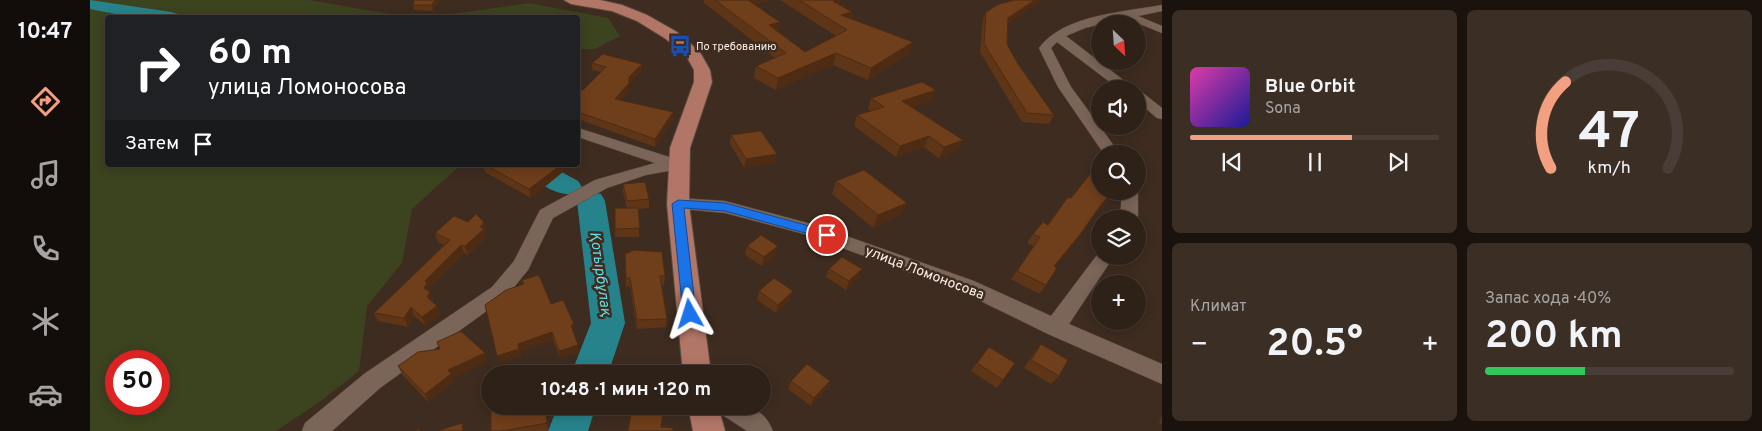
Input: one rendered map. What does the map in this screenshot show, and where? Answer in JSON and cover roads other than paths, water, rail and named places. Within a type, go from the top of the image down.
[{"type":"main road","points":[[571,0],[616,8],[643,18],[672,36],[701,65],[704,76],[703,82],[680,148],[678,204],[696,365]]},
{"type":"main road","points":[[705,415],[709,431]]},
{"type":"street","points":[[1128,15],[1162,8]]},
{"type":"street","points":[[1091,23],[1077,26],[1057,36],[1045,48],[1047,56],[1106,145]]},
{"type":"street","points":[[1146,23],[1162,30]]},
{"type":"street","points":[[1057,36],[1116,80]]},
{"type":"street","points":[[1146,102],[1162,115]]},
{"type":"street","points":[[580,133],[679,165]]},
{"type":"street","points":[[314,431],[372,381],[499,292],[521,265],[546,214],[601,184],[642,171],[679,165]]},
{"type":"street","name":"улица Ломоносова","points":[[678,204],[725,207],[809,229],[967,286],[1055,328],[1162,374]]},
{"type":"street","points":[[1055,328],[1099,265]]},
{"type":"street","points":[[742,415],[757,424],[762,431]]},
{"type":"waterway","name":"Қотырбұлақ","points":[[90,4],[154,15]]},
{"type":"waterway","name":"Қотырбұлақ","points":[[533,167],[568,187]]},
{"type":"waterway","name":"Қотырбұлақ","points":[[591,201],[608,323],[592,365]]},
{"type":"waterway","name":"Қотырбұлақ","points":[[568,431],[574,415]]},
{"type":"place","name":"По требованию","points":[[680,46]]}]
